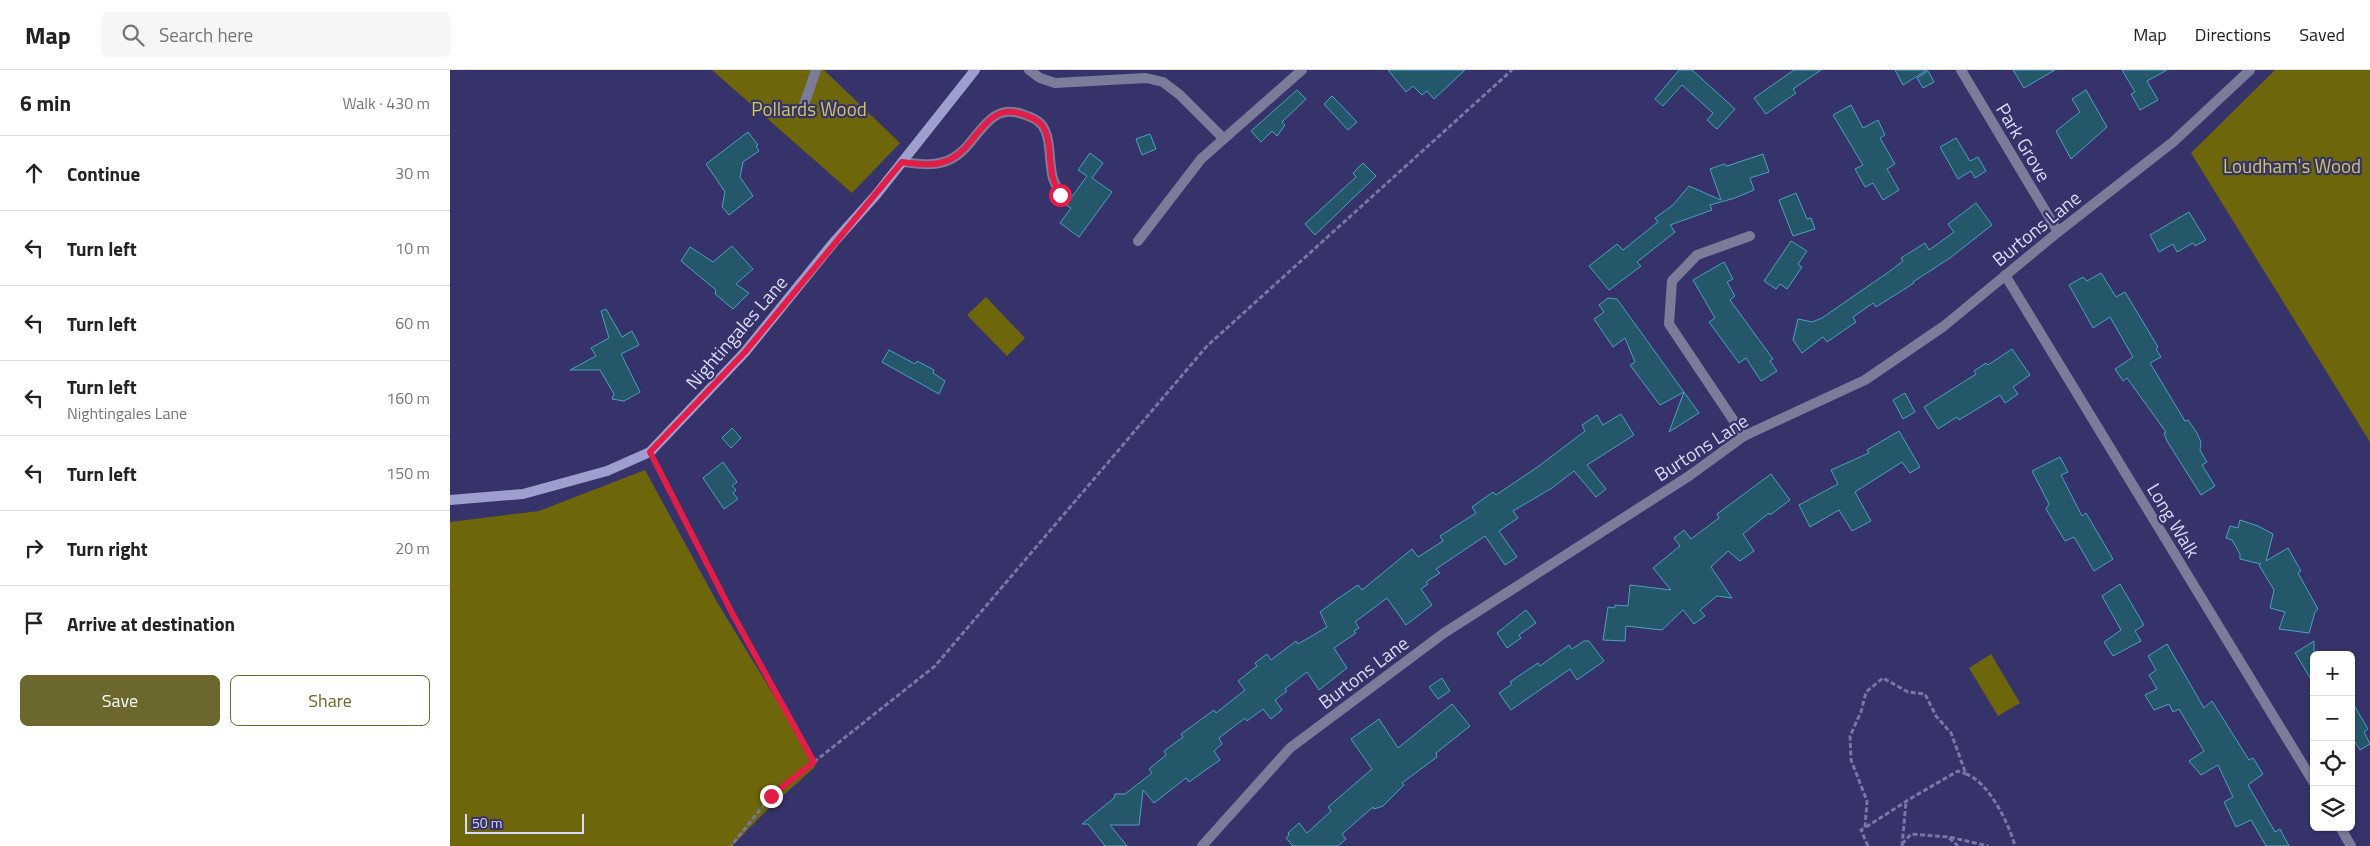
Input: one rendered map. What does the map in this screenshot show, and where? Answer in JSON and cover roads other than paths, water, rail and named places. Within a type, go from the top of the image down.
[{"type":"main road","name":"Nightingales Lane","points":[[450,500],[523,494],[607,471],[650,452],[745,352],[902,162],[975,70]]},
{"type":"street","points":[[803,108],[816,70]]},
{"type":"street","points":[[1029,70],[1040,78],[1055,83],[1146,78],[1163,82],[1180,95],[1223,138]]},
{"type":"street","points":[[1138,242],[1201,159],[1302,70]]},
{"type":"street","name":"Park Grove","points":[[1962,70],[2058,232]]},
{"type":"street","name":"Burtons Lane","points":[[1202,846],[1290,748],[1444,633],[1689,476],[1744,436],[1865,380],[1944,326],[2058,232],[2173,142],[2244,72]]},
{"type":"street","points":[[902,162],[928,164],[948,161],[960,155],[983,125],[999,113],[1015,111],[1033,118],[1042,125],[1046,134],[1052,176],[1060,195]]},
{"type":"street","points":[[1744,436],[1669,324],[1672,281],[1697,255],[1750,236]]},
{"type":"street","name":"Long Walk","points":[[2005,275],[2310,776]]},
{"type":"street","points":[[2342,831],[2351,846]]},
{"type":"park label","name":"Pollards Wood","points":[[809,108]]},
{"type":"park label","name":"Loudham's Wood","points":[[2292,165]]}]
